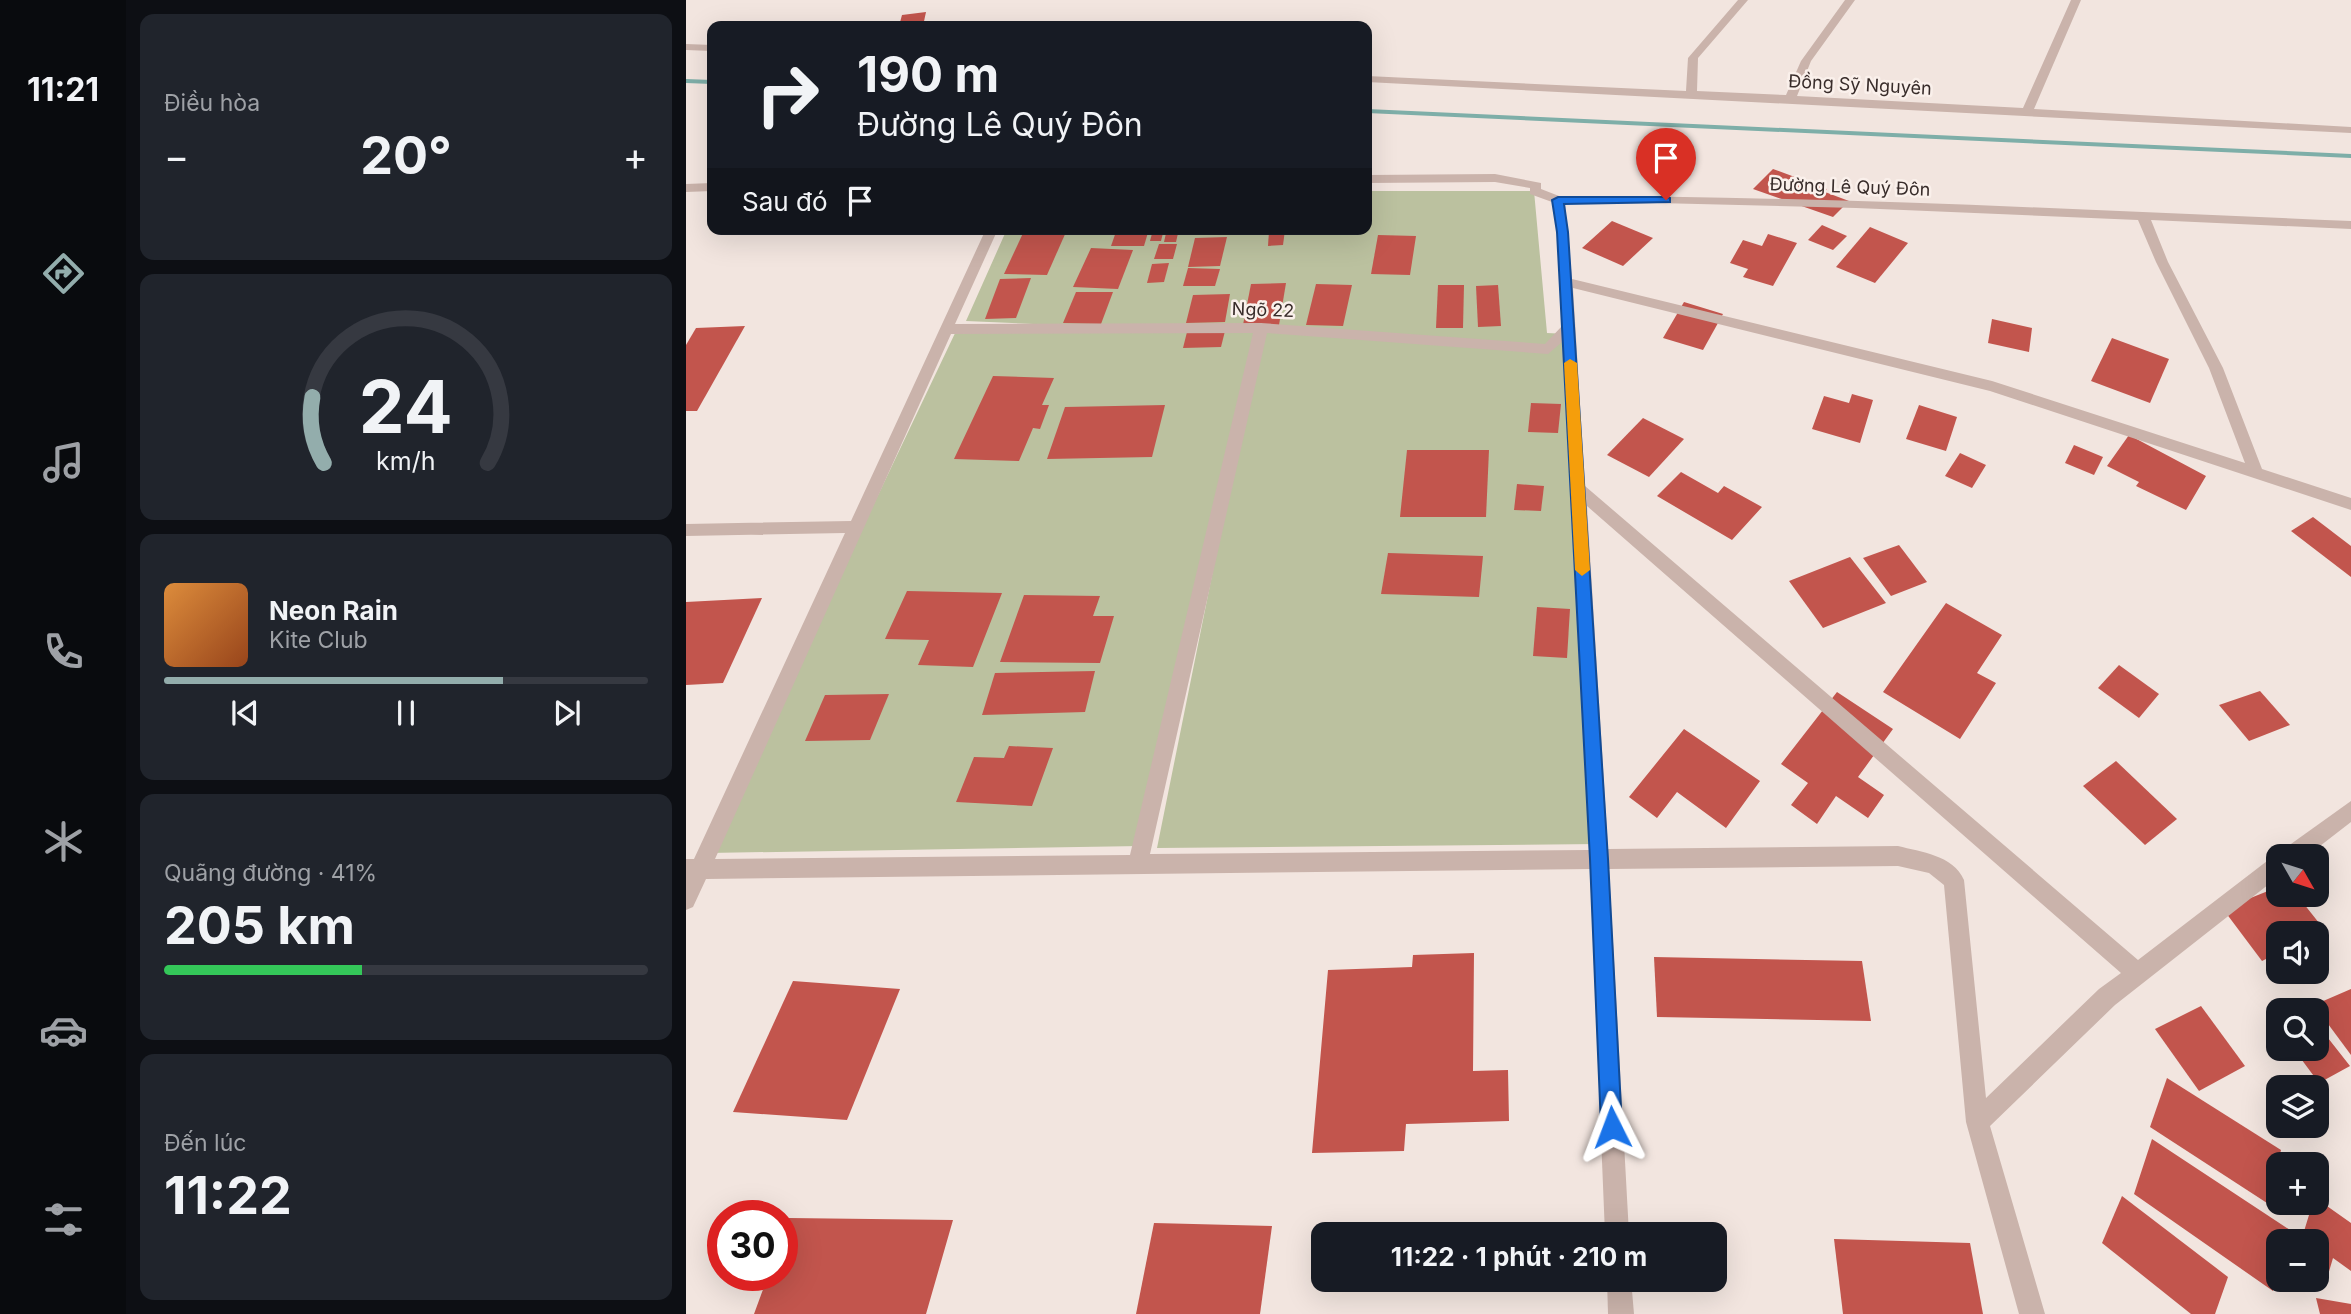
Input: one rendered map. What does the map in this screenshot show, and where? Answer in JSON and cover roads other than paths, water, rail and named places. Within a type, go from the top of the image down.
[{"type":"street","points":[[1691,94],[1693,58],[1743,0]]},
{"type":"street","points":[[1790,99],[1806,61],[1850,0]]},
{"type":"street","points":[[2027,112],[2077,0]]},
{"type":"street","points":[[686,47],[707,48]]},
{"type":"street","name":"Đồng Sỹ Nguyên","points":[[1372,79],[2351,130]]},
{"type":"street","points":[[1372,179],[1495,178],[1537,186],[1534,191],[1558,200],[1578,489],[1616,1222]]},
{"type":"street","points":[[686,188],[707,187]]},
{"type":"street","name":"Đường Lê Quý Đôn","points":[[1558,200],[1711,201],[2142,214],[2351,225]]},
{"type":"street","points":[[2142,214],[2162,262],[2216,369],[2256,473]]},
{"type":"street","points":[[686,900],[693,869],[856,527],[989,235]]},
{"type":"street","points":[[1565,282],[1992,386],[2351,505]]},
{"type":"street","name":"Ngõ 22","points":[[947,329],[1262,328],[1548,349],[1568,327]]},
{"type":"street","points":[[1138,864],[1262,328]]},
{"type":"street","points":[[1578,489],[2137,973]]},
{"type":"street","points":[[686,530],[856,527]]},
{"type":"street","points":[[2307,844],[2351,810]]},
{"type":"street","points":[[693,869],[1898,856],[1934,864],[1954,880],[1977,1122],[2032,1314]]},
{"type":"street","points":[[1977,1122],[2107,997],[2266,874]]},
{"type":"street","points":[[1619,1292],[1620,1314]]},
{"type":"waterway","points":[[686,81],[707,82]]},
{"type":"waterway","points":[[1372,111],[2351,156]]}]
